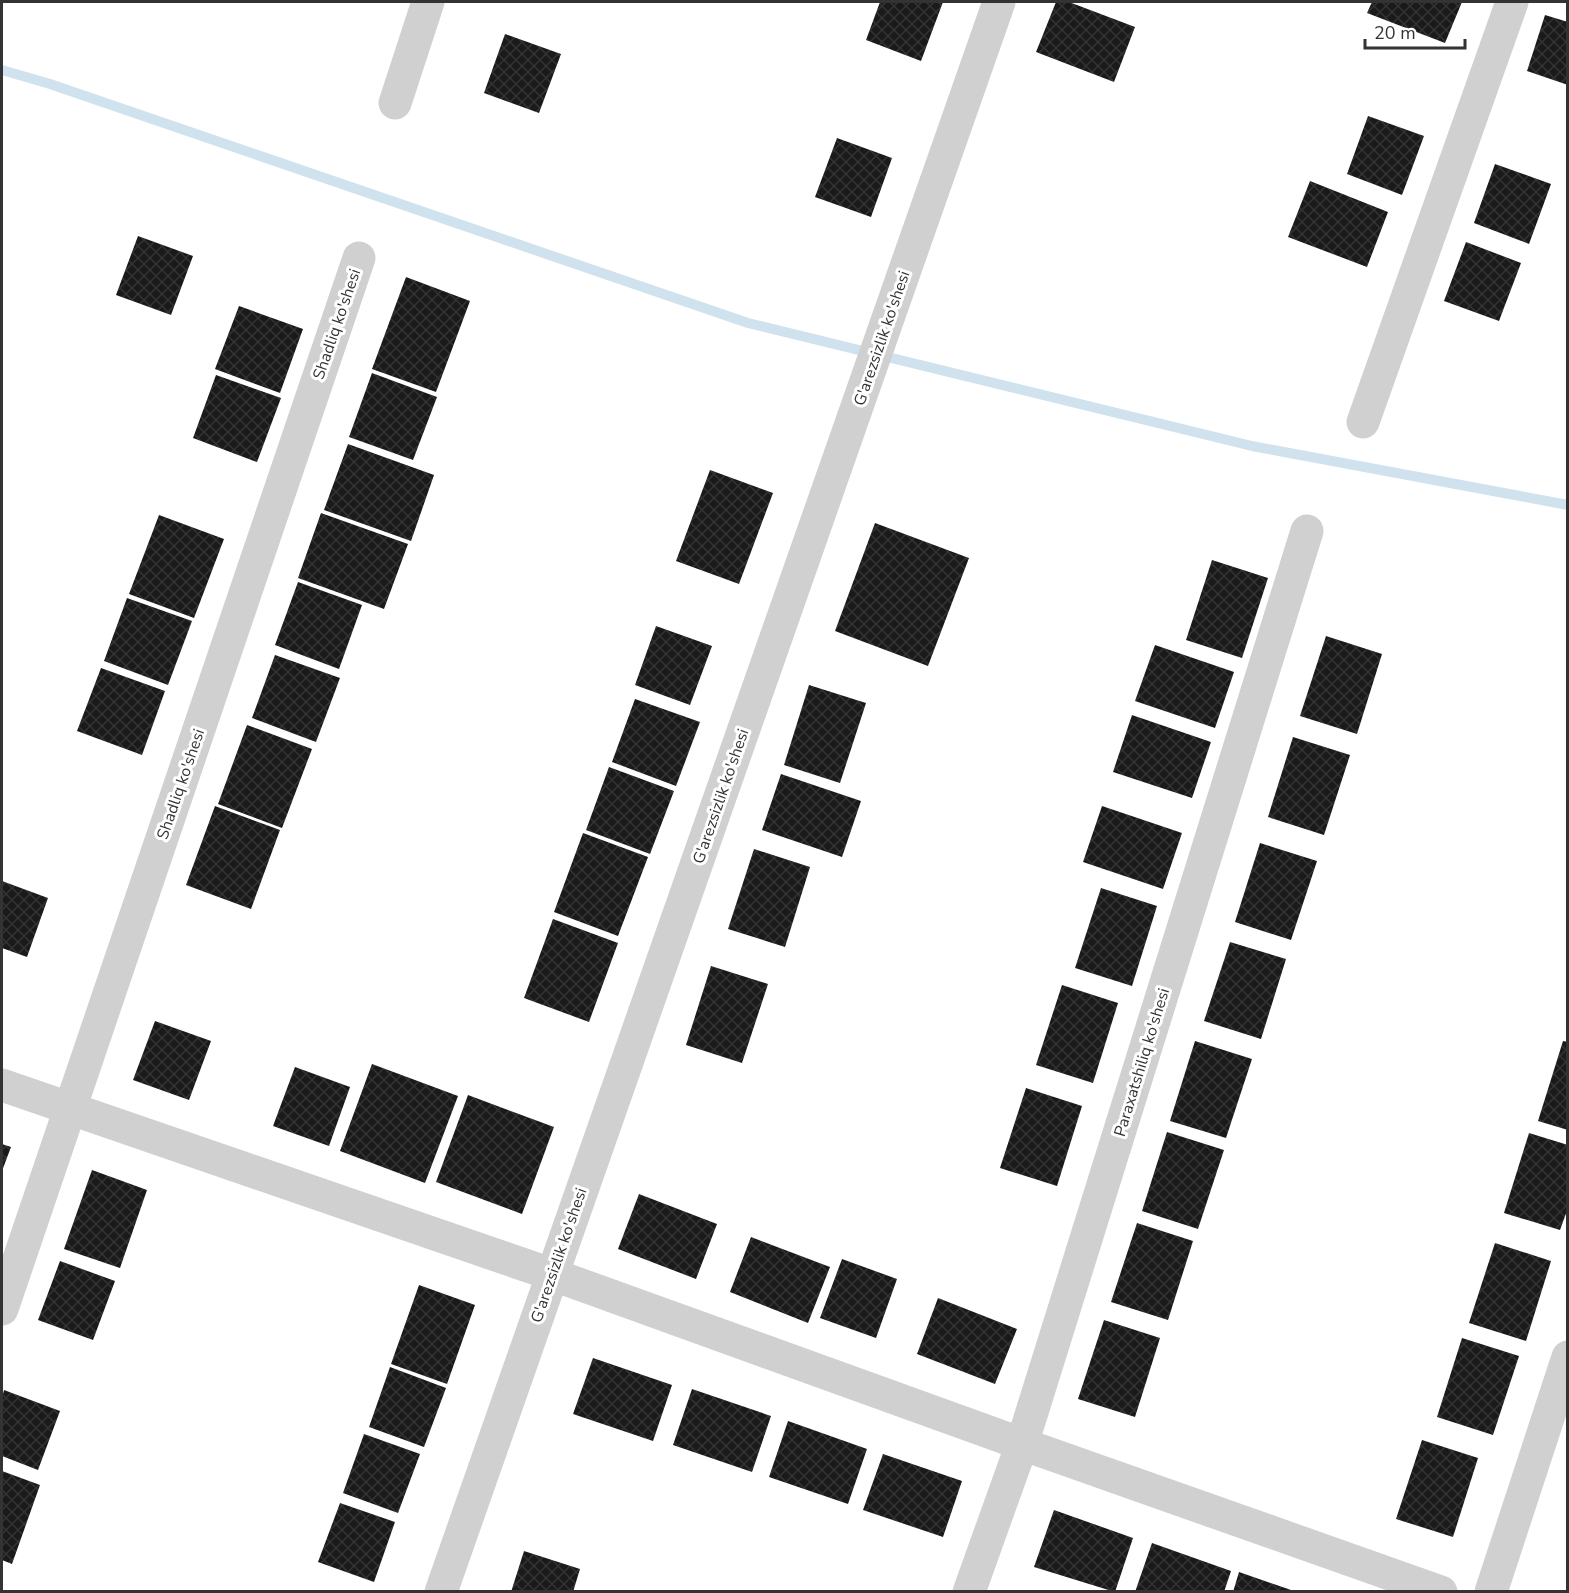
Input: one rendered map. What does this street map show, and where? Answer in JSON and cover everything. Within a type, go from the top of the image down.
[{"type":"street","points":[[395,103],[428,2]]},
{"type":"street","name":"G'arezsizlik ko'shesi","points":[[441,1592],[999,2]]},
{"type":"street","points":[[1363,423],[1512,2]]},
{"type":"street","name":"Shadliq ko'shesi","points":[[2,1309],[359,258]]},
{"type":"street","name":"Paraxatshiliq ko'shesi","points":[[969,1592],[1022,1444],[1306,531]]},
{"type":"street","points":[[2,1085],[551,1274],[1441,1592]]},
{"type":"street","points":[[1491,1592],[1568,1357]]},
{"type":"building","points":[[880,2],[943,2],[921,61],[866,40]]},
{"type":"building","points":[[1056,2],[1069,2],[1135,27],[1114,82],[1036,52]]},
{"type":"building","points":[[1372,2],[1462,2],[1445,43],[1367,13]]},
{"type":"building","points":[[1545,15],[1568,22],[1568,85],[1527,71]]},
{"type":"building","points":[[505,34],[561,54],[539,113],[484,93]]},
{"type":"building","points":[[1368,116],[1424,136],[1402,195],[1347,174]]},
{"type":"building","points":[[837,138],[892,158],[871,217],[815,197]]},
{"type":"building","points":[[1495,164],[1551,184],[1529,244],[1474,223]]},
{"type":"building","points":[[1310,181],[1388,212],[1367,267],[1288,237]]},
{"type":"building","points":[[138,236],[193,256],[171,315],[116,295]]},
{"type":"building","points":[[1466,242],[1521,263],[1499,321],[1444,301]]},
{"type":"building","points":[[406,277],[470,301],[436,392],[372,369]]},
{"type":"building","points":[[239,306],[303,329],[280,393],[215,369]]},
{"type":"building","points":[[372,373],[437,397],[413,460],[349,437]]},
{"type":"building","points":[[216,375],[281,398],[257,462],[193,438]]},
{"type":"building","points":[[348,444],[434,475],[411,541],[324,510]]},
{"type":"building","points":[[710,470],[773,493],[739,584],[676,561]]},
{"type":"building","points":[[321,513],[408,544],[384,609],[298,578]]},
{"type":"building","points":[[159,515],[224,539],[194,618],[129,594]]},
{"type":"building","points":[[875,523],[969,558],[928,666],[835,631]]},
{"type":"building","points":[[1212,560],[1268,578],[1242,658],[1186,640]]},
{"type":"building","points":[[298,582],[362,605],[339,669],[275,645]]},
{"type":"building","points":[[127,598],[192,621],[168,685],[104,661]]},
{"type":"building","points":[[656,626],[712,646],[690,705],[635,685]]},
{"type":"building","points":[[1326,636],[1382,654],[1357,734],[1300,716]]},
{"type":"building","points":[[1155,645],[1234,672],[1215,728],[1135,701]]},
{"type":"building","points":[[275,655],[340,678],[316,742],[252,718]]},
{"type":"building","points":[[101,668],[165,691],[142,755],[77,731]]},
{"type":"building","points":[[809,685],[866,703],[840,783],[784,765]]},
{"type":"building","points":[[635,699],[700,722],[676,786],[612,762]]},
{"type":"building","points":[[1132,715],[1211,742],[1192,798],[1113,772]]},
{"type":"building","points":[[247,725],[312,749],[282,828],[218,804]]},
{"type":"building","points":[[1293,737],[1350,755],[1324,835],[1268,817]]},
{"type":"building","points":[[609,767],[674,791],[650,854],[586,830]]},
{"type":"building","points":[[781,774],[861,801],[842,857],[762,830]]},
{"type":"building","points":[[215,806],[280,830],[251,909],[186,885]]},
{"type":"building","points":[[1102,806],[1182,833],[1163,889],[1083,862]]},
{"type":"building","points":[[583,833],[648,857],[618,936],[554,912]]},
{"type":"building","points":[[1260,843],[1317,861],[1291,940],[1235,922]]},
{"type":"building","points":[[754,849],[810,867],[785,947],[728,929]]},
{"type":"building","points":[[2,881],[48,898],[27,957],[2,948]]},
{"type":"building","points":[[1101,888],[1157,906],[1132,986],[1075,968]]},
{"type":"building","points":[[553,919],[618,943],[589,1022],[524,998]]},
{"type":"building","points":[[1230,942],[1286,959],[1261,1039],[1204,1021]]},
{"type":"building","points":[[711,966],[768,984],[742,1063],[686,1045]]},
{"type":"building","points":[[1062,985],[1118,1003],[1093,1083],[1036,1065]]},
{"type":"building","points":[[155,1021],[211,1041],[189,1100],[133,1080]]},
{"type":"building","points":[[1195,1041],[1252,1059],[1226,1138],[1170,1121]]},
{"type":"building","points":[[1563,1041],[1568,1042],[1568,1130],[1538,1121]]},
{"type":"building","points":[[372,1064],[458,1096],[425,1183],[340,1151]]},
{"type":"building","points":[[295,1067],[350,1087],[329,1146],[273,1126]]},
{"type":"building","points":[[1026,1088],[1082,1106],[1057,1186],[1000,1168]]},
{"type":"building","points":[[468,1095],[554,1127],[522,1214],[436,1182]]},
{"type":"building","points":[[1167,1132],[1224,1150],[1198,1229],[1142,1211]]},
{"type":"building","points":[[1529,1133],[1568,1145],[1568,1208],[1560,1230],[1504,1213]]},
{"type":"building","points":[[2,1144],[11,1147],[2,1171]]},
{"type":"building","points":[[92,1170],[147,1190],[120,1268],[64,1249]]},
{"type":"building","points":[[639,1194],[717,1224],[696,1279],[618,1249]]},
{"type":"building","points":[[1137,1223],[1193,1241],[1168,1320],[1111,1302]]},
{"type":"building","points":[[751,1237],[830,1267],[808,1323],[730,1292]]},
{"type":"building","points":[[1495,1243],[1551,1261],[1526,1341],[1469,1323]]},
{"type":"building","points":[[842,1259],[897,1279],[876,1338],[820,1318]]},
{"type":"building","points":[[60,1261],[115,1281],[93,1340],[38,1320]]},
{"type":"building","points":[[419,1285],[475,1305],[447,1384],[391,1364]]},
{"type":"building","points":[[938,1298],[1017,1329],[995,1384],[917,1354]]},
{"type":"building","points":[[1104,1320],[1160,1338],[1135,1417],[1078,1399]]},
{"type":"building","points":[[1462,1338],[1519,1356],[1493,1435],[1437,1417]]},
{"type":"building","points":[[593,1358],[672,1385],[653,1441],[573,1414]]},
{"type":"building","points":[[390,1367],[446,1388],[424,1447],[369,1427]]},
{"type":"building","points":[[692,1389],[771,1416],[752,1472],[673,1445]]},
{"type":"building","points":[[4,1390],[60,1411],[38,1470],[2,1456]]},
{"type":"building","points":[[788,1421],[867,1449],[848,1504],[769,1477]]},
{"type":"building","points":[[364,1434],[420,1454],[398,1513],[343,1493]]},
{"type":"building","points":[[1422,1440],[1478,1458],[1453,1537],[1396,1519]]},
{"type":"building","points":[[883,1454],[962,1481],[943,1537],[863,1510]]},
{"type":"building","points":[[2,1471],[40,1485],[12,1564],[2,1560]]},
{"type":"building","points":[[340,1503],[395,1522],[374,1582],[318,1562]]},
{"type":"building","points":[[1054,1510],[1133,1538],[1115,1592],[1034,1567]]},
{"type":"building","points":[[1152,1543],[1231,1571],[1224,1592],[1135,1592]]},
{"type":"building","points":[[524,1551],[580,1569],[573,1592],[511,1592]]},
{"type":"building","points":[[1239,1572],[1294,1591],[1294,1592],[1233,1592]]},
{"type":"waterway","points":[[2,70],[50,84],[748,323],[1252,446],[1568,505]]}]
